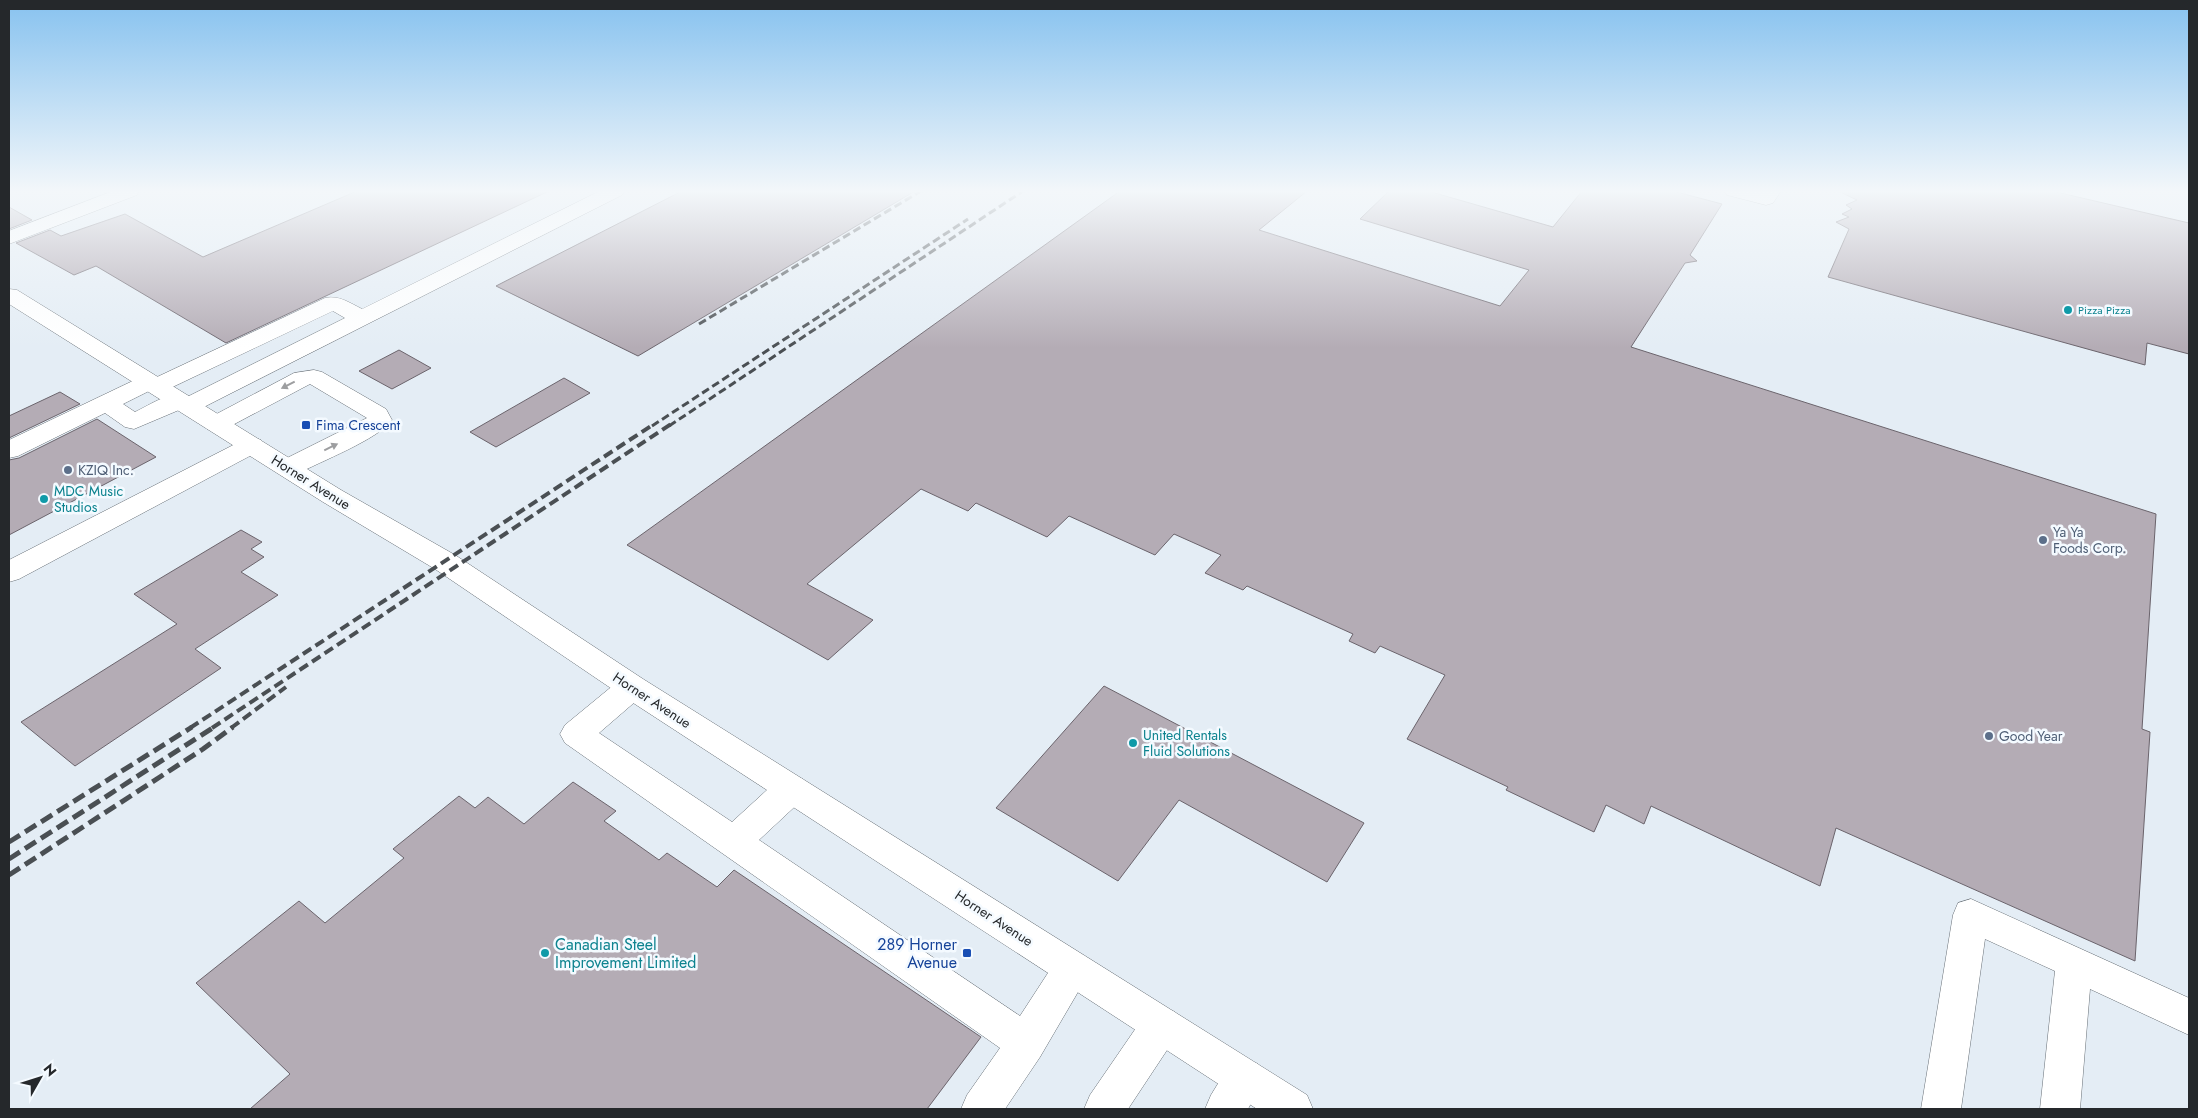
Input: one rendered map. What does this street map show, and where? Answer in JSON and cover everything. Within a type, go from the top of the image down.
[{"type":"main road","points":[[9,450],[106,403],[168,394],[362,318],[510,243]]},
{"type":"main road","name":"Horner Avenue","points":[[9,295],[216,424],[445,562],[632,687],[1161,1025],[1234,1094],[1293,1109]]},
{"type":"main road","points":[[106,403],[134,422],[168,394],[333,303],[362,318]]},
{"type":"main road","points":[[216,424],[302,378],[314,377],[377,414],[380,420],[367,429],[288,468]]},
{"type":"main road","points":[[9,572],[252,445]]},
{"type":"main road","points":[[632,687],[576,734],[1026,1043]]},
{"type":"main road","points":[[734,842],[791,789]]},
{"type":"main road","points":[[1941,1109],[1971,915],[2189,1017]]},
{"type":"main road","points":[[2060,1109],[2074,962]]},
{"type":"main road","points":[[981,1109],[1026,1043],[1072,968]]},
{"type":"main road","points":[[1104,1109],[1161,1025]]},
{"type":"building","points":[[16,243],[178,243],[203,257],[235,243],[438,243],[226,343],[96,266],[74,275]]},
{"type":"building","points":[[580,243],[827,243],[638,356],[496,286]]},
{"type":"building","points":[[1047,243],[1301,243],[1500,306],[1529,270],[1440,243],[1697,243],[1690,255],[1697,261],[1685,263],[1631,347],[2156,514],[2142,729],[2150,732],[2135,961],[1836,828],[1820,886],[1651,806],[1644,824],[1606,805],[1594,832],[1506,790],[1508,787],[1407,739],[1445,675],[1380,646],[1375,653],[1349,641],[1353,634],[1247,586],[1243,590],[1205,573],[1221,555],[1174,534],[1155,555],[1069,516],[1047,537],[976,503],[968,511],[921,489],[807,584],[873,620],[828,660],[627,545]]},
{"type":"building","name":"Pizza Pizza","points":[[1843,243],[2189,243],[2189,354],[2147,343],[2145,365],[1828,277]]},
{"type":"building","points":[[399,350],[431,368],[392,389],[359,371]]},
{"type":"building","points":[[564,378],[590,393],[496,447],[470,432]]},
{"type":"building","points":[[60,392],[80,404],[9,438],[9,416]]},
{"type":"building","name":"MDC Music Studios","points":[[97,419],[156,457],[9,535],[9,460],[19,458]]},
{"type":"building","points":[[241,530],[262,542],[251,549],[264,557],[241,572],[278,595],[195,649],[221,668],[75,766],[21,722],[177,624],[134,594]]},
{"type":"building","name":"United Rentals Fluid Solutions","points":[[1104,686],[1364,823],[1327,882],[1179,800],[1118,881],[996,808]]},
{"type":"building","name":"Canadian Steel Improvement Limited","points":[[573,782],[616,811],[604,821],[659,860],[667,853],[717,887],[734,870],[981,1037],[927,1109],[250,1109],[290,1074],[196,983],[299,901],[325,923],[404,858],[393,849],[459,796],[475,808],[488,797],[524,824]]},
{"type":"railway","points":[[699,324],[834,243]]},
{"type":"railway","points":[[652,426],[931,243]]},
{"type":"railway","points":[[669,426],[944,243]]},
{"type":"railway","points":[[190,728],[654,424]]},
{"type":"railway","points":[[212,728],[671,424]]},
{"type":"railway","points":[[231,728],[286,687]]},
{"type":"railway","points":[[9,842],[192,727]]},
{"type":"railway","points":[[9,859],[214,727]]},
{"type":"railway","points":[[9,875],[203,749],[233,727]]},
{"type":"place","name":"Pizza Pizza","points":[[2068,310]]},
{"type":"place","name":"Fima Crescent","points":[[306,425]]},
{"type":"place","name":"KZIQ Inc.","points":[[68,470]]},
{"type":"place","name":"MDC Music Studios","points":[[44,499]]},
{"type":"place","name":"Ya Ya Foods Corp.","points":[[2043,540]]},
{"type":"place","name":"Good Year","points":[[1989,736]]},
{"type":"place","name":"United Rentals Fluid Solutions","points":[[1133,743]]},
{"type":"place","name":"Canadian Steel Improvement Limited","points":[[545,953]]},
{"type":"place","name":"289 Horner Avenue","points":[[967,953]]}]
